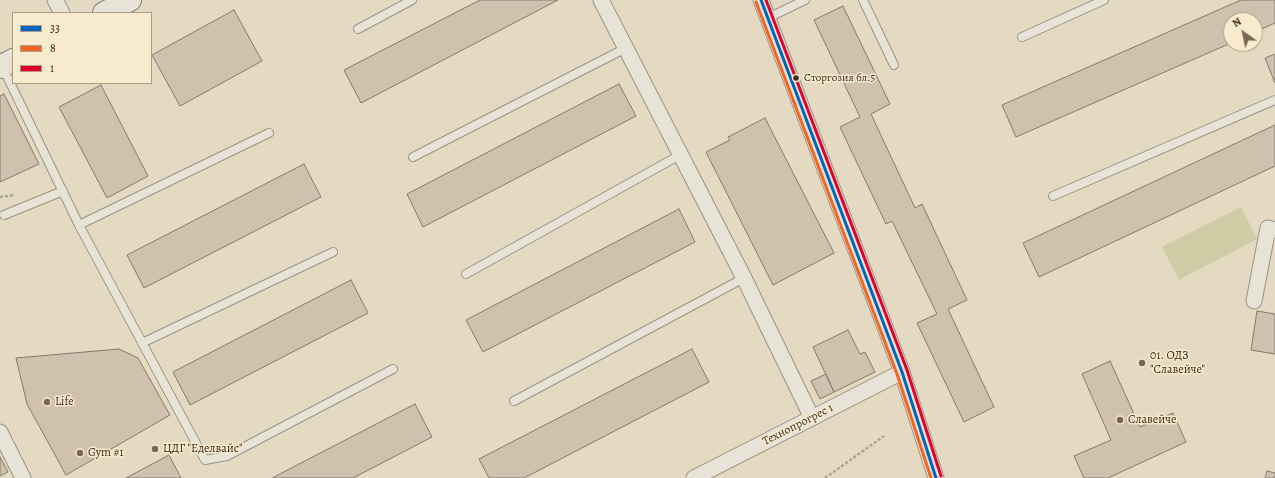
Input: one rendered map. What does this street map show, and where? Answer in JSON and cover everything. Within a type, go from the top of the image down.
[{"type":"street","points":[[55,0],[61,12]]},
{"type":"street","points":[[106,12],[130,0]]},
{"type":"street","points":[[601,0],[744,278],[812,418]]},
{"type":"street","points":[[760,0],[902,372],[936,478]]},
{"type":"street","points":[[1254,301],[1268,228],[1275,230]]},
{"type":"street","name":"Технопрогрес 1","points":[[694,478],[902,372]]},
{"type":"street","points":[[0,432],[24,478]]},
{"type":"lane","points":[[358,29],[412,0]]},
{"type":"lane","points":[[768,18],[805,0]]},
{"type":"lane","points":[[863,0],[894,65]]},
{"type":"lane","points":[[1022,37],[1104,0]]},
{"type":"lane","points":[[414,158],[626,48]]},
{"type":"lane","points":[[5,64],[12,79]]},
{"type":"lane","points":[[14,84],[79,225],[205,460],[227,456],[393,370]]},
{"type":"lane","points":[[1053,196],[1275,100]]},
{"type":"lane","points":[[79,225],[269,133]]},
{"type":"lane","points":[[466,274],[680,155]]},
{"type":"lane","points":[[4,215],[63,191]]},
{"type":"lane","points":[[142,343],[333,252]]},
{"type":"lane","points":[[514,401],[744,278]]},
{"type":"path","points":[[825,478],[884,436]]},
{"type":"green space","points":[[1241,207],[1257,239],[1179,280],[1162,247]]},
{"type":"building","points":[[480,0],[558,0],[361,103],[344,70]]},
{"type":"building","points":[[1241,0],[1275,0],[1275,23],[1263,28],[1263,12],[1223,12],[1223,46],[1016,137],[1002,105]]},
{"type":"building","points":[[843,6],[890,104],[871,114],[915,208],[922,204],[967,300],[948,309],[994,407],[964,422],[917,323],[937,314],[892,221],[886,224],[840,127],[860,117],[814,20]]},
{"type":"building","points":[[234,10],[262,61],[180,106],[152,55]]},
{"type":"building","points":[[1275,54],[1275,83],[1265,58]]},
{"type":"building","points":[[619,84],[636,116],[423,227],[407,194]]},
{"type":"building","points":[[101,85],[148,176],[107,198],[59,107]]},
{"type":"building","points":[[4,94],[39,164],[0,182],[0,96]]},
{"type":"building","points":[[765,118],[834,253],[773,285],[706,152],[730,140],[728,137]]},
{"type":"building","points":[[1275,125],[1275,166],[1039,277],[1023,243]]},
{"type":"building","points":[[304,164],[321,197],[144,288],[127,255]]},
{"type":"building","points":[[679,209],[695,242],[483,352],[466,320]]},
{"type":"building","points":[[351,280],[368,313],[190,405],[173,372]]},
{"type":"building","points":[[1257,311],[1275,314],[1275,354],[1251,350]]},
{"type":"building","points":[[848,330],[860,354],[865,352],[875,372],[834,392],[813,347]]},
{"type":"building","points":[[119,349],[138,358],[170,415],[66,475],[27,404],[16,358]]},
{"type":"building","points":[[692,349],[709,382],[524,478],[489,478],[479,459]]},
{"type":"building","name":"Славейче","points":[[1110,361],[1140,427],[1173,413],[1186,442],[1108,478],[1084,478],[1074,456],[1111,440],[1082,374]]},
{"type":"building","points":[[826,374],[834,392],[820,399],[811,381]]},
{"type":"building","points":[[415,404],[432,437],[353,478],[272,478]]},
{"type":"building","points":[[169,455],[181,478],[126,478]]},
{"type":"building","points":[[0,457],[8,472],[0,476]]},
{"type":"building","points":[[1267,471],[1275,473],[1275,478],[1265,478]]},
{"type":"transit line","name":"33","points":[[761,0],[902,372],[936,478]]},
{"type":"transit line","name":"1","points":[[766,0],[907,370],[941,476]]},
{"type":"transit line","name":"8","points":[[756,2],[897,374],[931,478]]},
{"type":"place","name":"Сторгозия бл.5","points":[[796,78]]},
{"type":"place","name":"01. ОДЗ \"Славейче\"","points":[[1142,363]]},
{"type":"place","name":"Life","points":[[47,402]]},
{"type":"place","name":"Славейче","points":[[1120,420]]},
{"type":"place","name":"ЦДГ \"Еделвайс\"","points":[[155,449]]},
{"type":"place","name":"Gym #1","points":[[80,453]]}]
